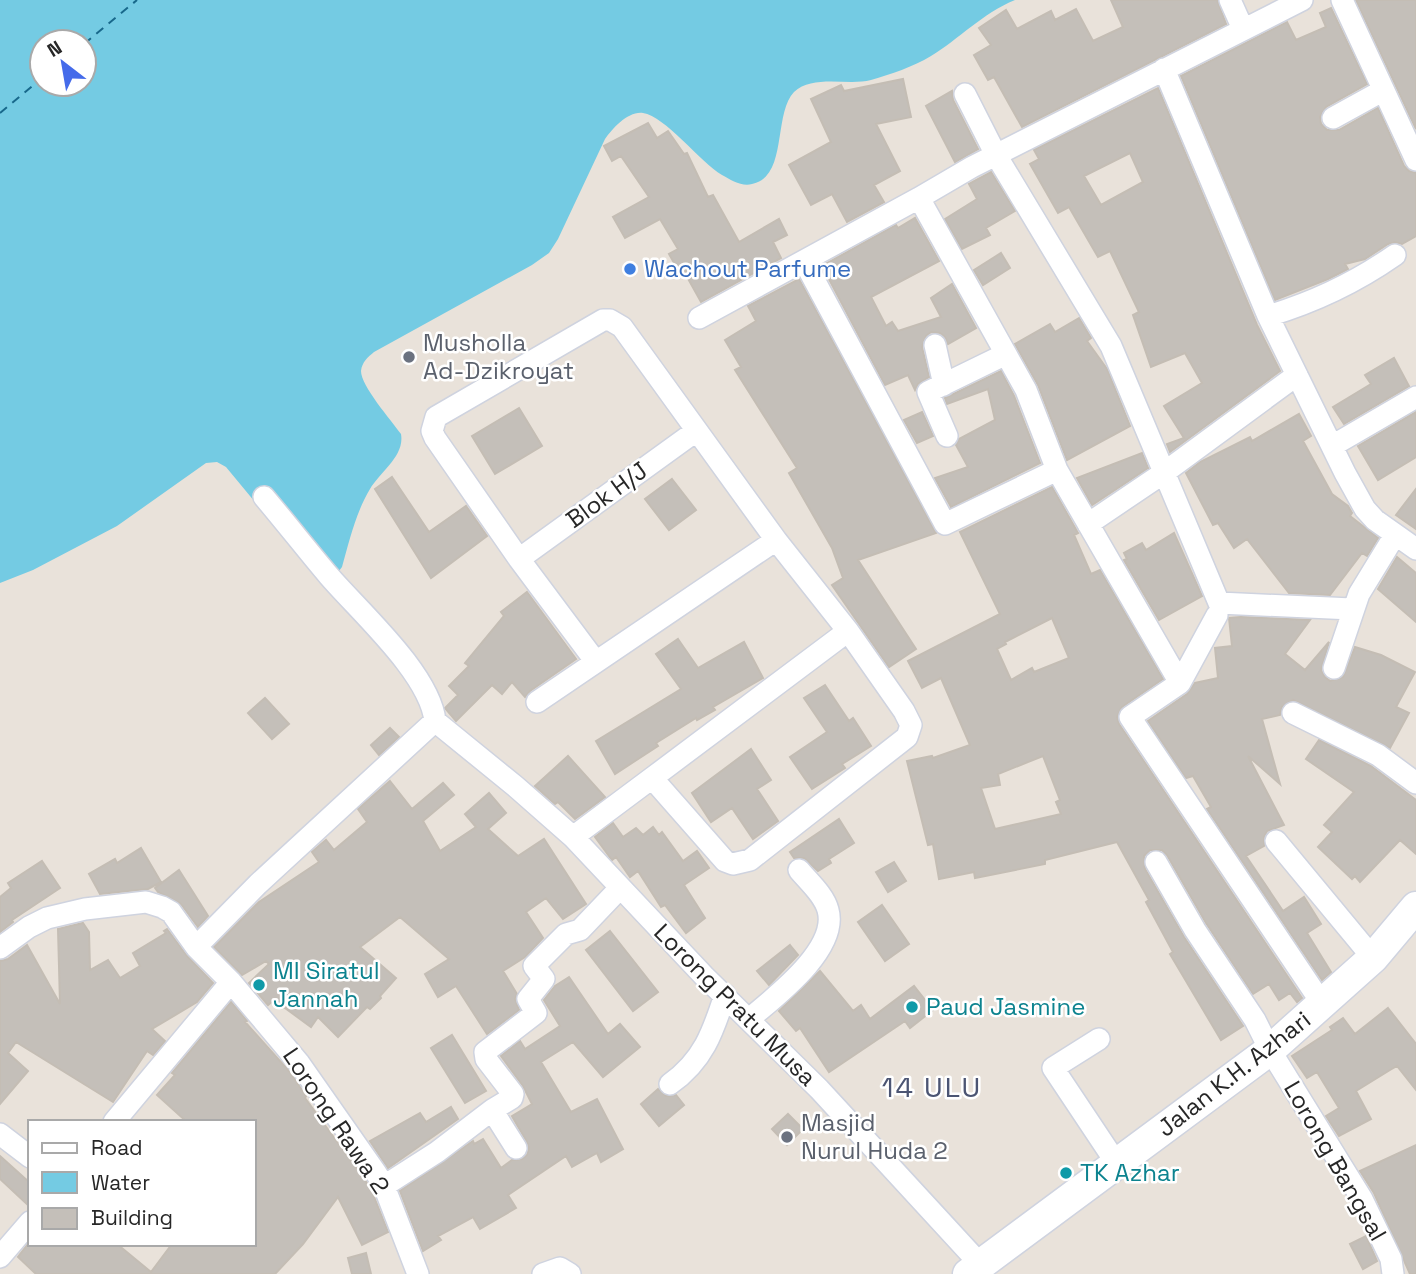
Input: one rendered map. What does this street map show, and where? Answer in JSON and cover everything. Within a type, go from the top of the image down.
[{"type":"street","points":[[1230,0],[1243,29]]},
{"type":"street","points":[[699,318],[972,167],[1302,0]]},
{"type":"street","points":[[1342,0],[1416,160]]},
{"type":"street","points":[[1164,69],[1268,316],[1365,509],[1395,536],[1416,549]]},
{"type":"street","points":[[1333,118],[1382,91]]},
{"type":"street","points":[[965,94],[996,155],[1111,346],[1219,603],[1355,601]]},
{"type":"street","points":[[919,198],[1026,390],[1057,470],[1180,683]]},
{"type":"street","points":[[1268,316],[1333,293],[1368,275],[1395,255]]},
{"type":"street","points":[[804,261],[945,524],[1057,470]]},
{"type":"street","points":[[596,662],[519,559],[432,431],[436,417],[603,320],[610,320],[622,327],[776,540],[848,631],[905,711],[911,725],[907,737],[750,860],[733,863],[725,861],[652,778]]},
{"type":"street","points":[[936,345],[944,384]]},
{"type":"street","points":[[947,436],[928,392],[1006,355]]},
{"type":"street","points":[[1088,524],[1165,472],[1297,375]]},
{"type":"street","points":[[1332,446],[1416,397]]},
{"type":"street","name":"Blok H/J","points":[[519,559],[696,431]]},
{"type":"street","points":[[197,947],[258,884],[408,749],[435,721],[430,700],[413,673],[264,497]]},
{"type":"street","points":[[1334,668],[1355,601],[1395,536]]},
{"type":"street","points":[[537,702],[776,540]]},
{"type":"street","points":[[1217,615],[1180,683],[1130,718],[1322,1005]]},
{"type":"street","points":[[573,837],[848,631]]},
{"type":"street","points":[[1293,713],[1378,755],[1416,783]]},
{"type":"street","name":"Lorong Pratu Musa","points":[[435,721],[573,837],[819,1089],[975,1270]]},
{"type":"street","points":[[1276,841],[1373,958]]},
{"type":"street","name":"Lorong Bangsal","points":[[1156,862],[1195,930],[1255,1020],[1270,1050],[1362,1199],[1391,1259],[1393,1274]]},
{"type":"street","points":[[748,1019],[803,970],[820,948],[827,930],[830,917],[827,906],[799,870]]},
{"type":"street","points":[[384,1186],[512,1098],[513,1094],[486,1059],[485,1052],[536,1013],[528,999],[544,979],[534,966],[566,934],[580,930],[620,888]]},
{"type":"street","name":"Lorong Rawa 2","points":[[0,948],[47,918],[85,909],[146,902],[162,906],[171,912],[197,947],[231,982],[299,1063],[384,1186],[418,1274]]},
{"type":"street","name":"Jalan K.H. Azhari","points":[[975,1270],[1270,1050],[1373,958],[1415,910]]},
{"type":"street","points":[[116,1120],[231,982]]},
{"type":"street","points":[[670,1084],[693,1066],[706,1043],[725,995]]},
{"type":"street","points":[[1099,1040],[1053,1068],[1117,1164]]},
{"type":"street","points":[[492,1110],[516,1148]]},
{"type":"street","points":[[0,1134],[28,1155]]},
{"type":"street","points":[[0,1257],[28,1224]]},
{"type":"street","points":[[543,1274],[560,1268],[570,1274]]},
{"type":"water","points":[[0,0],[1015,0],[992,12],[931,56],[909,67],[862,82],[811,83],[794,92],[784,115],[776,158],[771,170],[763,179],[752,184],[740,184],[713,169],[652,116],[637,113],[621,121],[605,139],[549,253],[374,352],[364,362],[362,377],[377,403],[401,434],[401,442],[396,457],[365,498],[353,527],[342,567],[335,576],[269,519],[226,467],[217,462],[206,463],[117,526],[33,570],[0,583]]},
{"type":"building","points":[[1111,0],[1217,0],[1226,24],[1022,127],[994,77],[988,80],[974,55],[991,45],[979,28],[1006,10],[1017,29],[1051,11],[1055,20],[1076,9],[1093,41],[1123,27]]},
{"type":"building","points":[[1356,0],[1416,0],[1416,129]]},
{"type":"building","points":[[1331,8],[1367,84],[1326,107],[1320,117],[1321,124],[1327,130],[1339,130],[1378,108],[1404,166],[1416,173],[1416,236],[1402,244],[1388,244],[1365,259],[1345,264],[1348,269],[1328,279],[1275,300],[1181,76],[1287,22],[1296,40],[1326,27],[1320,13]]},
{"type":"building","points":[[903,79],[911,117],[876,124],[900,171],[874,185],[884,202],[847,222],[832,194],[811,205],[789,165],[831,142],[811,99],[841,85],[844,91]]},
{"type":"building","points":[[1158,88],[1257,325],[1280,371],[1170,452],[1167,444],[1184,438],[1164,406],[1202,383],[1185,353],[1151,367],[1133,315],[1139,312],[1110,251],[1098,257],[1069,207],[1058,213],[1030,164],[1039,159],[1034,150]],"holes":[[[1130,153],[1143,182],[1101,205],[1084,176]]]},
{"type":"building","points":[[952,91],[953,100],[978,149],[955,162],[926,106]]},
{"type":"building","points":[[648,123],[657,138],[668,131],[684,154],[687,153],[708,197],[713,195],[739,242],[779,219],[787,235],[773,242],[781,258],[701,302],[681,266],[677,268],[669,254],[678,249],[660,219],[625,238],[613,217],[649,197],[621,156],[612,161],[604,146]]},
{"type":"building","points":[[991,172],[1015,211],[986,228],[990,235],[962,249],[945,219],[977,199],[969,184]]},
{"type":"building","points":[[915,218],[939,261],[871,297],[886,326],[892,322],[898,331],[941,317],[931,298],[952,284],[976,328],[948,344],[940,333],[931,332],[926,336],[922,347],[929,377],[918,384],[915,390],[908,375],[885,385],[822,266],[896,225],[898,228]]},
{"type":"building","points":[[1001,253],[1010,268],[983,285],[974,270]]},
{"type":"building","points":[[799,279],[936,533],[858,560],[916,649],[889,667],[832,585],[843,578],[832,548],[789,473],[797,468],[735,370],[741,367],[725,340],[756,321],[748,306]]},
{"type":"building","points":[[1079,318],[1091,338],[1087,341],[1107,369],[1130,426],[1067,460],[1038,385],[1015,344],[1050,324],[1055,332]]},
{"type":"building","points":[[1394,358],[1409,386],[1344,424],[1333,407],[1371,384],[1365,375]]},
{"type":"building","points":[[1001,371],[1014,396],[1040,463],[951,507],[935,478],[968,467],[956,445],[959,439],[995,420],[988,389],[947,404],[945,398]]},
{"type":"building","points":[[519,408],[542,446],[495,474],[472,436]]},
{"type":"building","points":[[922,412],[933,436],[917,443],[904,420]]},
{"type":"building","points":[[1416,412],[1416,457],[1378,480],[1358,446]]},
{"type":"building","points":[[1299,414],[1311,436],[1303,441],[1332,494],[1348,506],[1352,513],[1350,516],[1378,538],[1367,556],[1362,553],[1330,595],[1289,593],[1247,539],[1234,548],[1218,523],[1213,525],[1186,473],[1200,462],[1250,437],[1252,441]]},
{"type":"building","points":[[1142,453],[1148,468],[1092,505],[1077,478]]},
{"type":"building","points":[[392,477],[429,532],[466,506],[487,536],[431,578],[375,489]]},
{"type":"building","points":[[672,479],[696,510],[669,530],[645,499]]},
{"type":"building","points":[[1052,487],[1078,533],[1074,535],[1091,574],[1100,570],[1163,679],[1122,707],[1117,717],[1119,724],[1302,998],[1297,1002],[1290,993],[1279,1000],[1269,984],[1253,994],[1162,850],[1150,850],[1144,856],[1145,869],[1184,937],[1243,1026],[1221,1040],[1170,954],[1173,952],[1146,902],[1149,900],[1117,842],[1045,860],[1045,864],[975,878],[974,872],[939,879],[933,844],[928,845],[907,761],[932,756],[933,758],[970,745],[941,678],[922,688],[908,661],[1000,614],[960,532]],"holes":[[[1052,618],[1069,658],[1034,672],[1032,668],[1011,680],[997,649],[1006,644],[1005,642]],[[1043,756],[1060,800],[1056,802],[1061,814],[995,829],[981,788],[1000,785],[998,774]]]},
{"type":"building","points":[[1416,489],[1416,529],[1396,515]]},
{"type":"building","points":[[1174,533],[1202,596],[1159,620],[1124,560],[1127,559],[1124,553],[1142,543],[1146,550]]},
{"type":"building","points":[[1397,557],[1416,573],[1416,622],[1378,589]]},
{"type":"building","points":[[527,592],[576,659],[525,697],[512,682],[502,694],[492,685],[456,721],[445,708],[458,695],[449,686],[469,666],[465,663],[504,616],[501,612]]},
{"type":"building","points":[[1229,618],[1310,620],[1285,654],[1305,670],[1329,642],[1321,670],[1330,681],[1343,677],[1355,647],[1381,655],[1415,672],[1396,707],[1409,713],[1390,748],[1293,700],[1282,707],[1280,715],[1262,719],[1280,784],[1248,756],[1284,825],[1267,831],[1264,846],[1246,856],[1283,911],[1304,897],[1321,924],[1307,933],[1331,972],[1322,980],[1207,809],[1211,807],[1193,776],[1186,778],[1148,721],[1187,694],[1195,683],[1218,678],[1215,648],[1232,646]]},
{"type":"building","points":[[678,639],[698,668],[744,642],[763,678],[713,707],[715,710],[697,720],[696,718],[656,743],[658,746],[615,774],[596,741],[681,689],[656,654]]},
{"type":"building","points":[[825,685],[849,721],[853,718],[871,746],[842,764],[845,768],[812,789],[790,757],[827,732],[804,698]]},
{"type":"building","points":[[265,698],[289,724],[272,739],[248,713]]},
{"type":"building","points":[[390,728],[399,737],[379,755],[371,745]]},
{"type":"building","points":[[1319,740],[1371,766],[1416,800],[1416,854],[1400,840],[1360,882],[1355,876],[1352,879],[1318,847],[1332,832],[1324,825],[1354,792],[1306,759]]},
{"type":"building","points":[[751,749],[771,780],[757,789],[778,821],[753,839],[732,808],[711,822],[692,793]]},
{"type":"building","points":[[568,756],[605,797],[575,819],[558,802],[555,804],[535,786]]},
{"type":"building","points":[[390,781],[412,809],[443,783],[454,795],[423,821],[440,851],[476,827],[465,814],[489,793],[506,813],[488,829],[518,856],[544,839],[586,904],[563,919],[546,898],[526,912],[543,938],[525,957],[503,971],[517,994],[515,999],[519,1010],[487,1034],[456,986],[438,997],[425,974],[449,959],[400,917],[360,947],[396,978],[381,998],[370,1009],[367,1007],[338,1037],[318,1017],[311,1027],[274,1000],[268,1005],[249,983],[269,964],[266,961],[242,975],[214,947],[259,902],[319,862],[312,852],[326,840],[334,850],[367,822],[358,809]]},
{"type":"building","points":[[839,819],[854,843],[829,859],[831,863],[818,871],[804,858],[794,858],[790,852]]},
{"type":"building","points":[[613,823],[623,837],[636,828],[643,835],[653,827],[659,835],[662,832],[683,861],[697,851],[709,868],[684,885],[705,918],[686,933],[665,905],[661,907],[638,871],[630,877],[616,857],[612,860],[595,837]]},
{"type":"building","points":[[141,848],[161,882],[148,889],[100,894],[89,874],[115,859],[117,863]]},
{"type":"building","points":[[42,861],[60,888],[12,920],[13,922],[0,932],[0,897],[11,888],[8,883]]},
{"type":"building","points":[[894,862],[906,881],[888,892],[876,872]]},
{"type":"building","points":[[179,870],[208,916],[198,927],[181,904],[155,888]]},
{"type":"building","points":[[882,905],[909,944],[885,961],[858,922]]},
{"type":"building","points":[[83,923],[89,932],[90,970],[108,960],[120,978],[140,966],[133,953],[166,933],[164,931],[167,929],[187,956],[213,983],[197,1002],[152,1029],[165,1041],[153,1055],[147,1051],[113,1102],[16,1042],[8,1053],[28,1071],[0,1104],[0,961],[8,959],[27,945],[60,1004],[58,929]]},
{"type":"building","points":[[610,931],[658,992],[633,1011],[586,950]]},
{"type":"building","points":[[790,945],[798,955],[769,985],[757,971]]},
{"type":"building","points":[[820,971],[853,1011],[861,1005],[870,1019],[914,986],[933,1010],[910,1028],[905,1021],[829,1072],[800,1028],[796,1031],[779,1011]]},
{"type":"building","points":[[569,977],[608,1034],[620,1024],[640,1047],[603,1077],[573,1042],[541,1062],[571,1112],[597,1099],[623,1149],[601,1162],[597,1153],[572,1167],[566,1156],[508,1195],[516,1208],[480,1229],[473,1217],[438,1236],[441,1240],[423,1251],[400,1191],[473,1141],[474,1144],[483,1139],[501,1168],[512,1160],[522,1159],[527,1155],[527,1142],[512,1116],[532,1104],[523,1086],[501,1056],[520,1041],[525,1049],[560,1026],[544,1000],[555,986]]},
{"type":"building","points":[[231,1002],[247,1021],[245,1022],[289,1071],[305,1098],[365,1180],[388,1232],[362,1245],[338,1197],[303,1244],[275,1274],[36,1274],[18,1257],[28,1244],[119,1246],[151,1272],[170,1246],[256,1246],[256,1120],[185,1120],[157,1095],[175,1075],[172,1073]]},
{"type":"building","points":[[1388,1008],[1416,1044],[1416,1090],[1397,1066],[1390,1070],[1356,1091],[1371,1119],[1339,1136],[1326,1116],[1339,1108],[1317,1072],[1307,1078],[1292,1056],[1332,1030],[1330,1027],[1343,1018],[1355,1034]]},
{"type":"building","points":[[452,1035],[486,1091],[465,1103],[431,1048]]},
{"type":"building","points":[[658,1089],[666,1096],[676,1095],[684,1105],[659,1126],[641,1104]]},
{"type":"building","points":[[451,1107],[458,1119],[388,1168],[370,1141],[420,1113],[426,1122]]},
{"type":"building","name":"Masjid Nurul Huda 2","points":[[788,1114],[803,1129],[787,1145],[772,1129]]},
{"type":"building","points":[[1416,1145],[1416,1274],[1410,1274],[1374,1193],[1360,1171]]},
{"type":"building","points":[[0,1156],[28,1181],[28,1205],[0,1179]]},
{"type":"building","points":[[1366,1236],[1377,1261],[1363,1269],[1350,1244]]},
{"type":"building","points":[[366,1253],[371,1274],[352,1274],[348,1258]]},
{"type":"ferry route","points":[[98,32],[137,0]]},
{"type":"ferry route","points":[[0,113],[28,90]]},
{"type":"place","name":"Wachout Parfume","points":[[630,269]]},
{"type":"place","name":"Musholla Ad-Dzikroyat","points":[[409,357]]},
{"type":"place","name":"MI Siratul Jannah","points":[[259,985]]},
{"type":"place","name":"Paud Jasmine","points":[[912,1007]]},
{"type":"place","name":"Masjid Nurul Huda 2","points":[[787,1137]]},
{"type":"place","name":"TK Azhar","points":[[1066,1173]]},
{"type":"district","name":"14 ULU","points":[[932,1087]]}]
